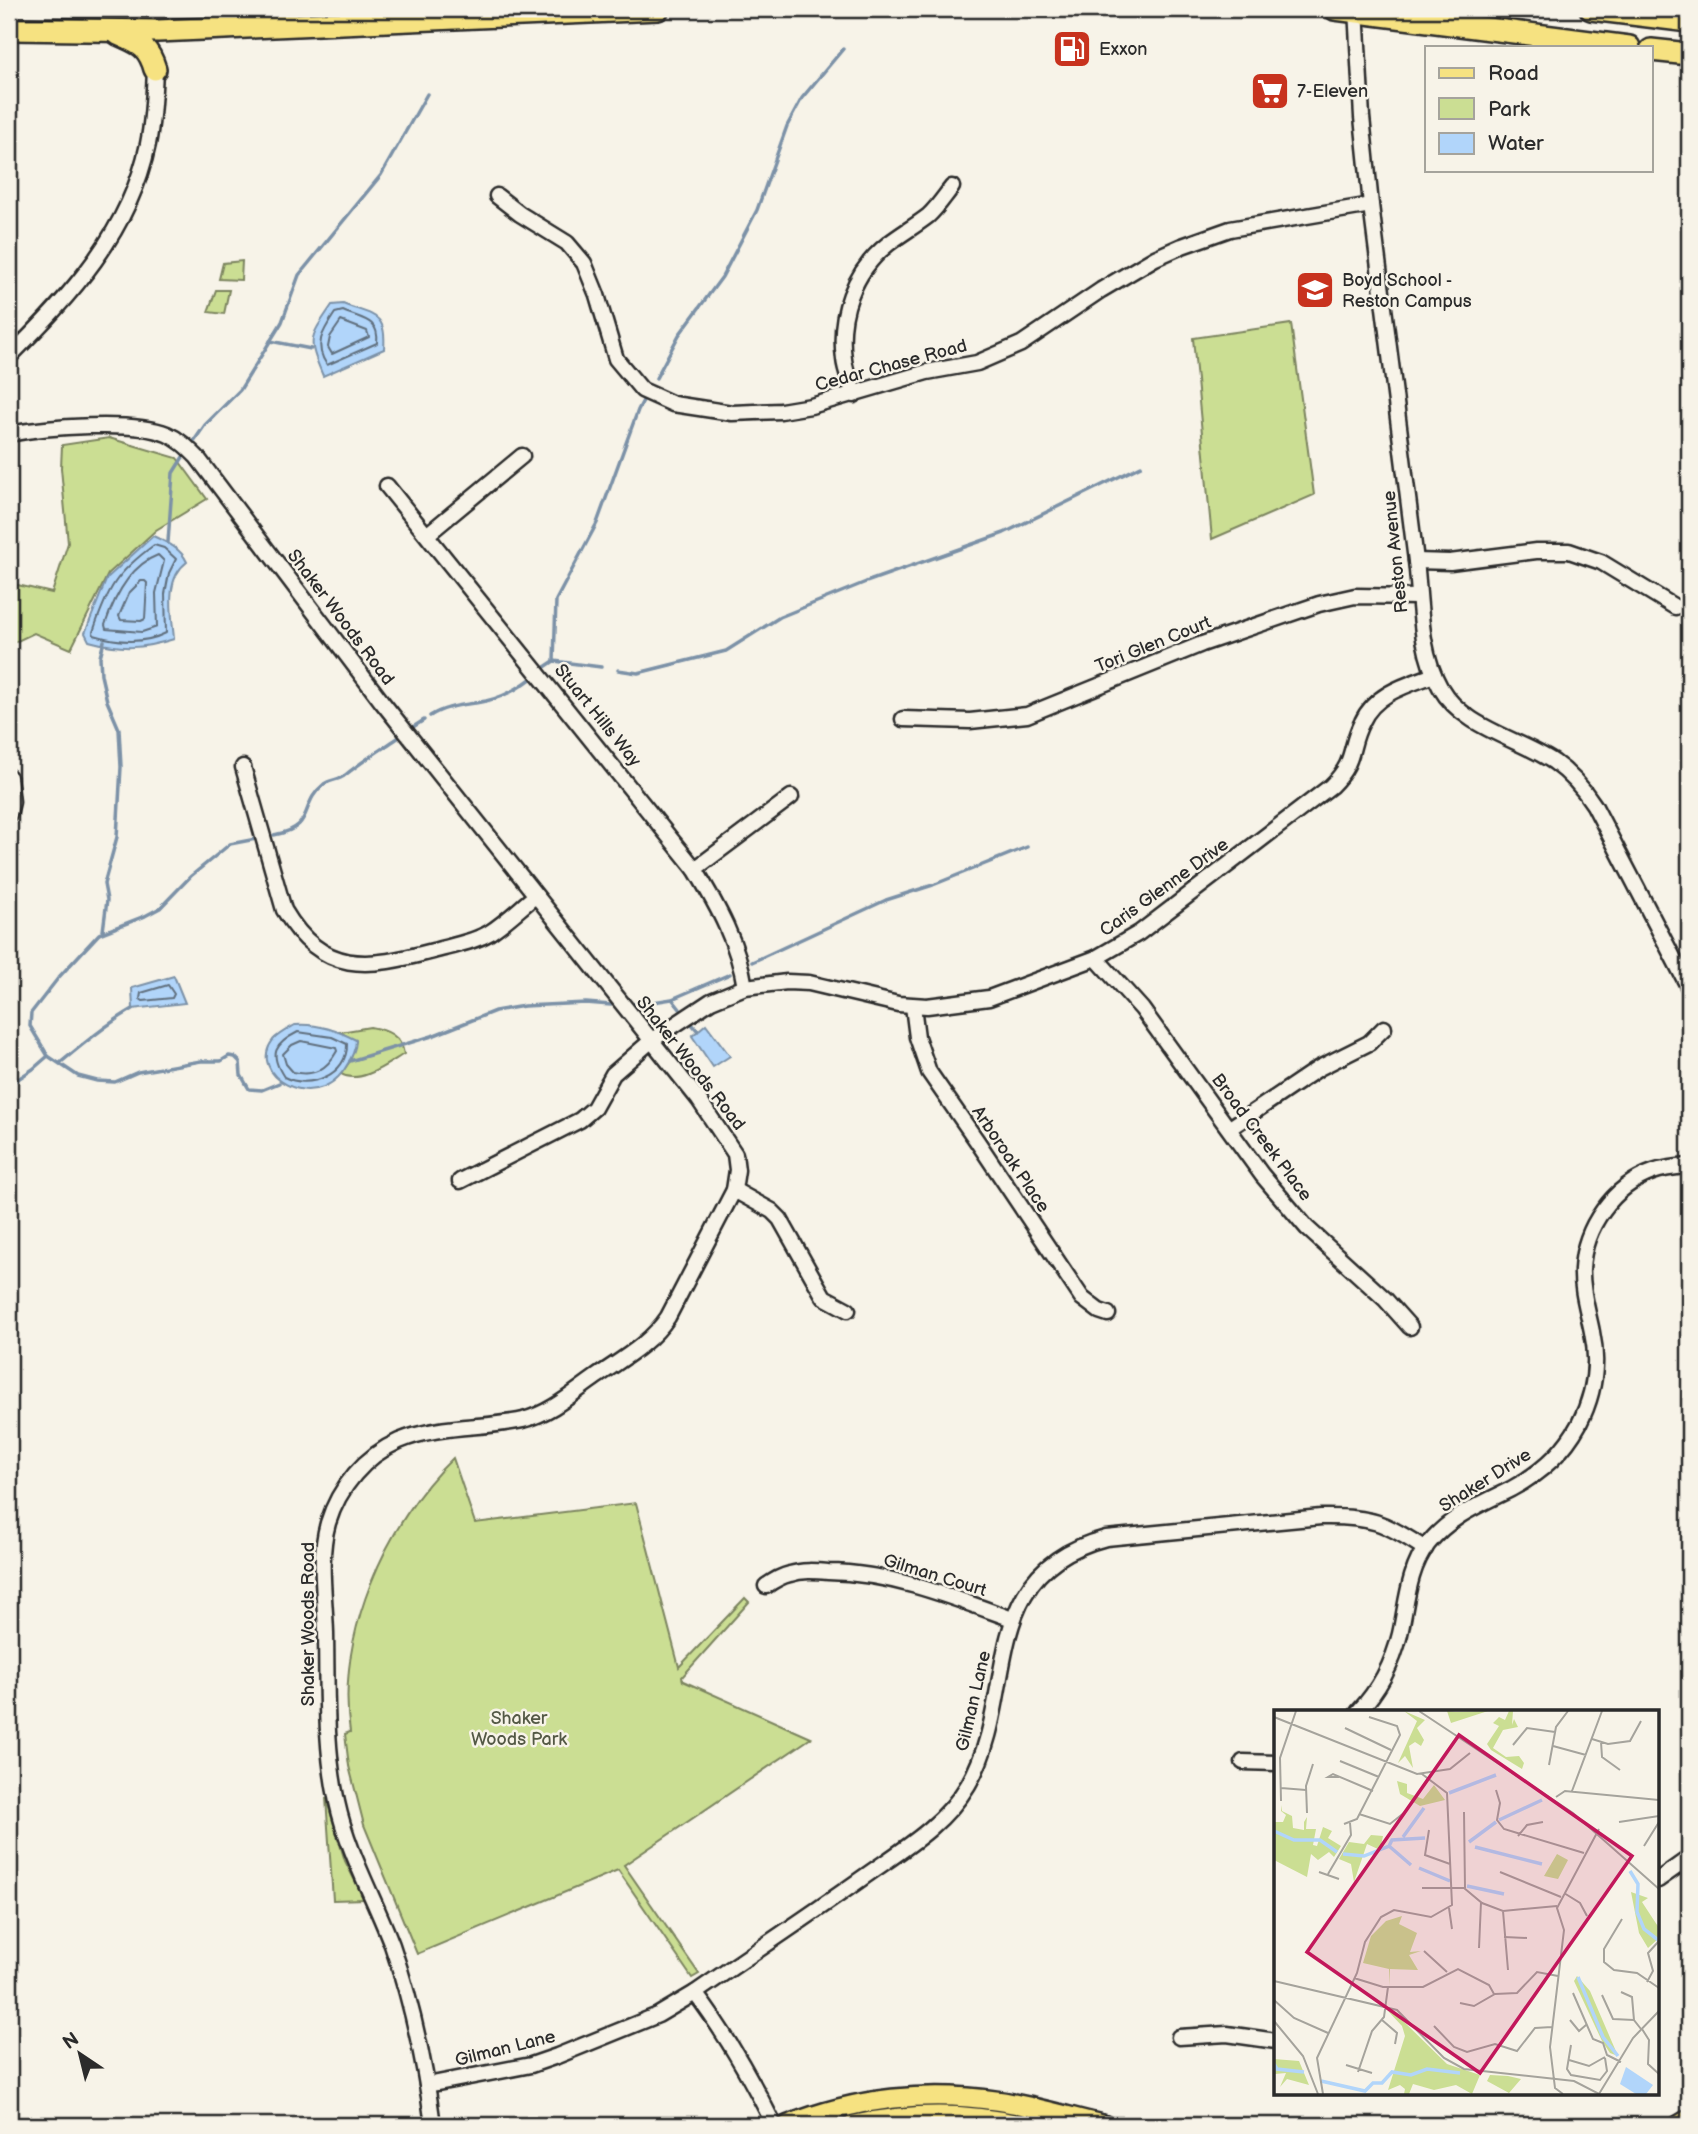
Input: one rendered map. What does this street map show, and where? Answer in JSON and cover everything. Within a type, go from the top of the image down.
[{"type":"highway","points":[[293,26],[405,9]]},
{"type":"highway","points":[[9,29],[190,30],[658,9]]},
{"type":"highway","points":[[1335,9],[1621,46]]},
{"type":"highway","points":[[1591,9],[1689,20]]},
{"type":"highway","points":[[155,69],[167,45],[190,30]]},
{"type":"highway","points":[[110,31],[143,46],[151,55],[155,69]]},
{"type":"highway","points":[[1652,50],[1689,54]]},
{"type":"main road","points":[[788,2125],[862,2103],[924,2096],[1000,2101],[1104,2125]]},
{"type":"main road","points":[[853,2125],[890,2118],[952,2115],[1021,2125]]},
{"type":"main road","points":[[1679,2125],[1689,2119]]},
{"type":"street","name":"Reston Avenue","points":[[1356,11],[1362,117],[1371,205],[1416,561],[1418,597],[1434,675],[1440,688],[1461,711],[1555,763],[1583,789],[1689,988]]},
{"type":"street","points":[[9,357],[80,282],[119,223],[135,187],[148,145],[155,69]]},
{"type":"street","points":[[854,395],[844,361],[843,340],[848,300],[857,280],[870,261],[888,244],[930,214],[952,187]]},
{"type":"street","name":"Cedar Chase Road","points":[[496,196],[567,243],[584,263],[597,295],[616,359],[642,390],[673,404],[732,413],[781,411],[854,395],[927,372],[977,363],[1021,344],[1154,258],[1230,229],[1371,205]]},
{"type":"street","name":"Shaker Woods Road","points":[[9,434],[71,427],[145,428],[166,433],[184,445],[203,464],[382,702],[652,1040],[735,1154],[737,1170],[734,1190],[668,1317],[654,1336],[556,1406],[534,1417],[432,1431],[395,1443],[363,1465],[352,1477],[328,1523],[323,1559],[327,1720],[335,1792],[355,1863],[391,1942],[401,1974],[419,2043],[433,2125]]},
{"type":"street","points":[[428,534],[522,456]]},
{"type":"street","name":"Stuart Hills Way","points":[[387,486],[695,869],[723,916],[742,964],[746,987]]},
{"type":"street","points":[[1416,561],[1450,562],[1536,551],[1569,551],[1601,562],[1675,607]]},
{"type":"street","name":"Tori Glen Court","points":[[903,719],[970,721],[1027,715],[1202,644],[1319,604],[1354,596],[1418,597]]},
{"type":"street","name":"Caris Glenne Drive","points":[[460,1181],[585,1116],[594,1108],[617,1069],[652,1040],[711,1001],[746,987],[787,982],[809,984],[913,1006],[989,998],[1096,958],[1139,933],[1331,786],[1351,761],[1362,722],[1376,702],[1398,688],[1434,675]]},
{"type":"street","points":[[243,767],[284,910],[295,929],[325,954],[365,964],[391,962],[443,948],[487,934],[535,895]]},
{"type":"street","points":[[9,777],[12,802],[9,814]]},
{"type":"street","points":[[695,869],[791,797]]},
{"type":"street","name":"Broad Creek Place","points":[[1096,958],[1142,1009],[1262,1175],[1307,1228],[1385,1299],[1410,1327]]},
{"type":"street","name":"Arboroak Place","points":[[913,1006],[921,1055],[938,1087],[1082,1298],[1089,1305],[1108,1314]]},
{"type":"street","points":[[1230,1128],[1319,1068],[1370,1043],[1384,1028]]},
{"type":"street","name":"Shaker Drive","points":[[1360,1710],[1378,1686],[1392,1658],[1412,1575],[1424,1549],[1456,1518],[1475,1505],[1512,1488],[1549,1462],[1572,1436],[1589,1400],[1595,1369],[1595,1350],[1583,1290],[1582,1269],[1592,1230],[1613,1199],[1639,1179],[1666,1169],[1689,1166]]},
{"type":"street","points":[[734,1190],[772,1211],[780,1219],[824,1297],[848,1310]]},
{"type":"street","name":"Gilman Lane","points":[[427,2085],[531,2065],[658,2015],[695,1993],[925,1834],[942,1819],[968,1784],[986,1742],[1012,1619],[1023,1595],[1046,1567],[1073,1549],[1106,1538],[1348,1516],[1380,1522],[1424,1549]]},
{"type":"street","name":"Gilman Court","points":[[766,1586],[776,1579],[798,1572],[843,1572],[873,1576],[918,1586],[1012,1619]]},
{"type":"street","points":[[1243,1762],[1274,1763]]},
{"type":"street","points":[[1660,1879],[1689,1858]]},
{"type":"street","points":[[695,1993],[744,2065],[774,2125]]},
{"type":"street","points":[[1178,2037],[1227,2034],[1274,2041]]},
{"type":"green space","points":[[242,261],[241,280],[219,279],[223,263]]},
{"type":"green space","points":[[216,290],[229,290],[224,314],[208,312]]},
{"type":"green space","points":[[1291,324],[1314,495],[1212,539],[1193,338]]},
{"type":"green space","points":[[109,438],[177,458],[207,499],[156,530],[108,574],[71,649],[34,633],[9,645],[9,583],[52,593],[68,543],[61,468],[62,445]]},
{"type":"green space","points":[[370,1027],[396,1038],[404,1054],[365,1075],[348,1077],[341,1074],[350,1061],[356,1041],[340,1032]]},
{"type":"green space","name":"Shaker Woods Park","points":[[453,1458],[475,1523],[636,1503],[679,1667],[745,1598],[749,1602],[682,1677],[683,1681],[811,1738],[624,1865],[699,1974],[692,1978],[618,1870],[417,1954],[364,1825],[349,1766],[345,1734],[350,1732],[348,1696],[351,1658],[371,1584],[406,1515],[428,1485]]},
{"type":"green space","points":[[326,1798],[345,1861],[364,1899],[333,1900]]},
{"type":"water","points":[[343,304],[376,317],[383,328],[384,349],[323,376],[314,354],[313,339],[332,305]]},
{"type":"water","points":[[153,536],[177,549],[187,562],[180,569],[172,587],[174,639],[132,647],[89,641],[85,633],[107,578]]},
{"type":"water","points":[[174,976],[185,1003],[133,1009],[132,988]]},
{"type":"water","points":[[706,1024],[730,1056],[713,1067],[692,1036]]},
{"type":"water","points":[[295,1025],[327,1028],[356,1040],[354,1052],[344,1070],[331,1083],[316,1089],[287,1085],[275,1076],[268,1065],[267,1053],[273,1040]]},
{"type":"waterway","points":[[656,378],[679,335],[722,277],[757,210],[787,126],[802,98],[843,49]]},
{"type":"waterway","points":[[194,441],[205,425],[240,390],[282,322],[299,275],[381,175],[427,94]]},
{"type":"waterway","points":[[270,341],[311,349]]},
{"type":"waterway","points":[[554,661],[556,600],[597,523],[638,410],[646,395]]},
{"type":"waterway","points":[[168,542],[173,473],[183,457]]},
{"type":"waterway","points":[[618,670],[638,673],[726,651],[780,617],[866,582],[1004,533],[1141,466]]},
{"type":"waterway","points":[[103,931],[107,900],[104,884],[117,837],[121,767],[119,729],[107,701],[101,675],[100,657],[104,641]]},
{"type":"waterway","points":[[554,661],[601,667]]},
{"type":"waterway","points":[[545,667],[554,661]]},
{"type":"waterway","points":[[430,716],[450,707],[498,697],[532,678]]},
{"type":"waterway","points":[[413,727],[424,720]]},
{"type":"waterway","points":[[274,835],[296,827],[302,821],[311,800],[324,784],[344,776],[398,738]]},
{"type":"waterway","points":[[9,1085],[48,1056],[30,1026],[31,1013],[59,977],[99,934],[160,908],[191,876],[230,844],[256,839]]},
{"type":"waterway","points":[[752,962],[886,900],[933,885],[1027,847]]},
{"type":"waterway","points":[[653,1002],[672,999],[730,974]]},
{"type":"waterway","points":[[673,1000],[680,1009]]},
{"type":"waterway","points":[[350,1061],[432,1036],[495,1011],[524,1006],[586,1003],[611,1005]]},
{"type":"waterway","points":[[633,1004],[645,1003]]},
{"type":"waterway","points":[[60,1063],[133,1009]]},
{"type":"waterway","points":[[691,1023],[698,1031]]},
{"type":"waterway","points":[[48,1056],[78,1076],[115,1082],[138,1072],[201,1061],[221,1061],[229,1056],[240,1062],[241,1075],[249,1089],[262,1090],[279,1083]]},
{"type":"place","name":"Exxon","points":[[1072,49]]},
{"type":"place","name":"7-Eleven","points":[[1270,91]]},
{"type":"place","name":"Boyd School - Reston Campus","points":[[1315,290]]}]
